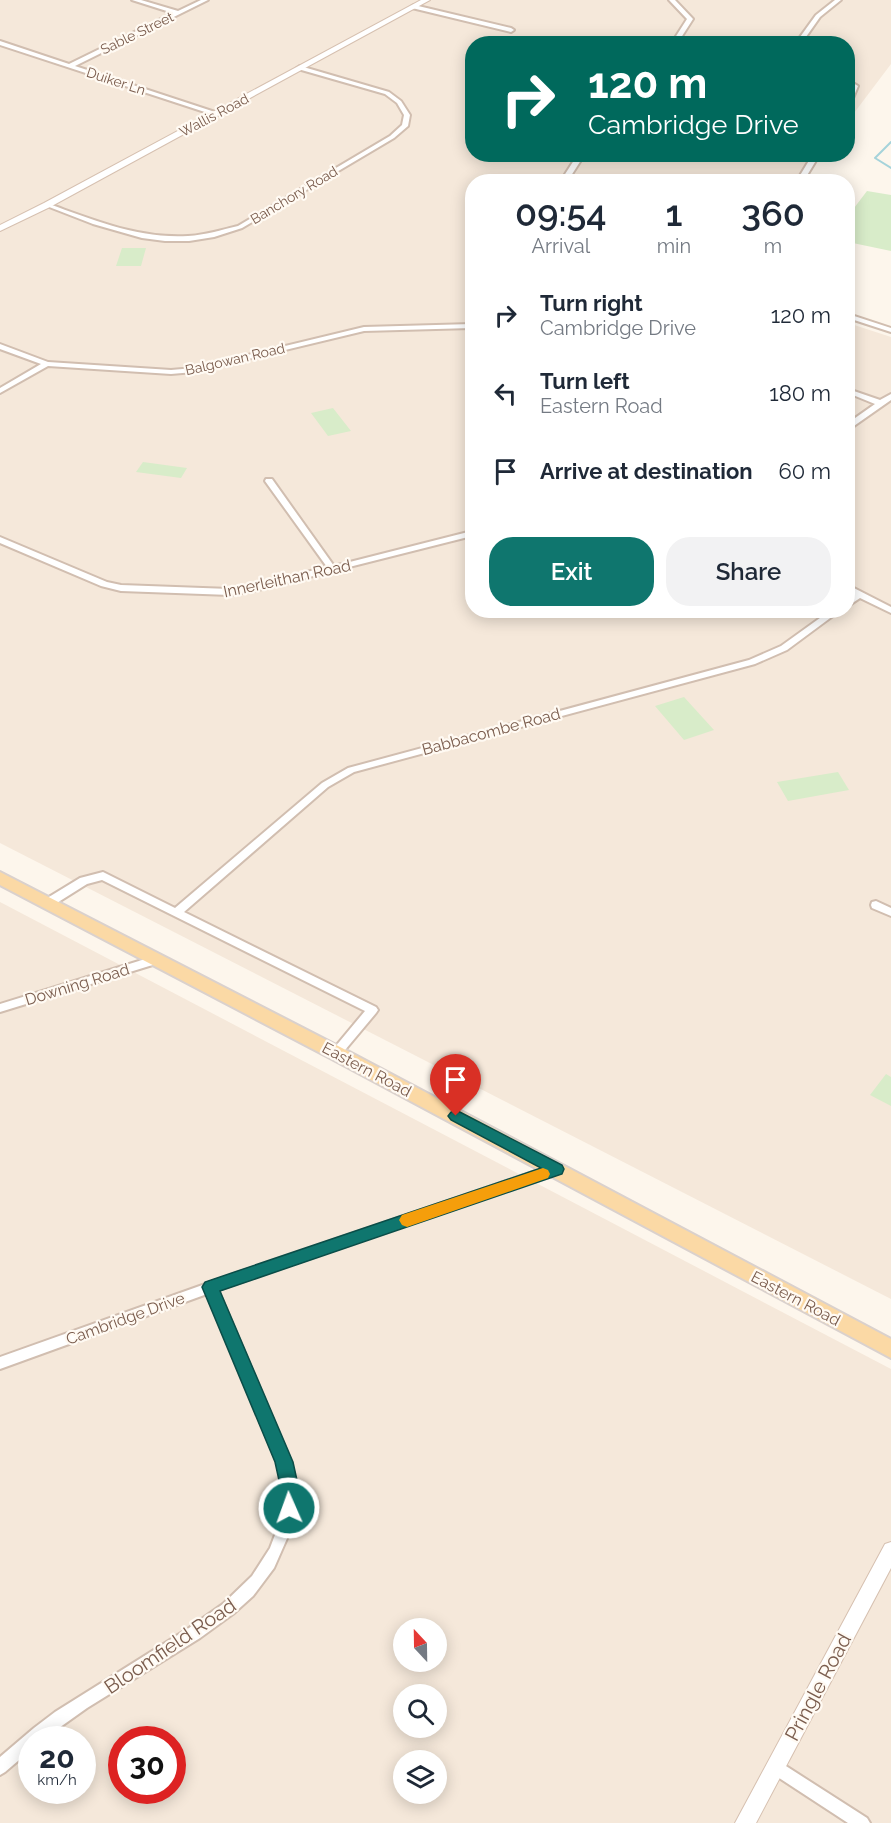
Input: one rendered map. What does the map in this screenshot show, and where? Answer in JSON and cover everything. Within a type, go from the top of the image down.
[{"type":"main road","name":"Eastern Road","points":[[0,878],[556,1169],[891,1349]]},
{"type":"street","points":[[135,0],[178,13]]},
{"type":"street","name":"Sable Street","points":[[69,66],[205,0]]},
{"type":"street","name":"Wallis Road","points":[[0,228],[47,205],[426,0]]},
{"type":"street","points":[[672,0],[690,18],[680,36]]},
{"type":"street","points":[[804,36],[818,16],[838,0]]},
{"type":"street","points":[[414,7],[511,30]]},
{"type":"street","name":"Duiker Ln","points":[[0,43],[216,114]]},
{"type":"street","name":"Banchory Road","points":[[47,205],[118,231],[144,237],[174,239],[213,235],[240,227],[392,137],[405,126],[408,115],[399,102],[387,93],[300,68]]},
{"type":"street","points":[[855,318],[891,330]]},
{"type":"street","name":"Balgowan Road","points":[[0,346],[46,364],[182,372],[348,331],[465,326]]},
{"type":"street","points":[[0,391],[46,364]]},
{"type":"street","points":[[855,394],[881,403]]},
{"type":"street","points":[[855,421],[891,396]]},
{"type":"street","points":[[269,481],[332,569]]},
{"type":"street","name":"Innerleithan Road","points":[[0,540],[93,580],[121,588],[230,592],[465,536]]},
{"type":"street","points":[[855,592],[891,610]]},
{"type":"street","points":[[855,598],[860,594]]},
{"type":"street","name":"Babbacombe Road","points":[[177,912],[325,785],[351,770],[752,662],[784,648],[826,618]]},
{"type":"street","points":[[48,903],[84,881],[99,876],[177,912],[372,1010],[336,1053]]},
{"type":"street","points":[[876,905],[891,912]]},
{"type":"street","name":"Downing Road","points":[[0,1008],[155,960]]},
{"type":"street","name":"Cambridge Drive","points":[[0,1363],[211,1287],[556,1169]]},
{"type":"street","name":"Bloomfield Road","points":[[0,1767],[39,1732],[217,1619],[259,1580],[274,1553],[289,1508],[291,1494],[289,1480],[284,1462],[211,1287]]},
{"type":"street","name":"Pringle Road","points":[[745,1823],[891,1550]]},
{"type":"street","points":[[775,1767],[862,1823]]},
{"type":"shaded area","points":[[0,0],[891,0],[891,64],[855,112],[855,36],[465,36],[465,162],[817,162],[807,174],[465,174],[465,618],[855,618],[855,325],[891,337],[891,1299],[0,843]]},
{"type":"shaded area","points":[[0,902],[891,1369],[891,1823],[0,1823]]},
{"type":"green space","points":[[867,191],[891,195],[891,251],[855,243],[855,207]]},
{"type":"green space","points":[[122,248],[146,248],[141,266],[116,266]]},
{"type":"green space","points":[[333,408],[351,431],[328,436],[311,413]]},
{"type":"green space","points":[[143,462],[187,468],[181,478],[136,472]]},
{"type":"green space","points":[[684,697],[714,730],[684,740],[655,706]]},
{"type":"green space","points":[[838,772],[849,790],[788,801],[777,782]]},
{"type":"green space","points":[[886,1074],[891,1077],[891,1106],[870,1095]]},
{"type":"waterway","points":[[891,142],[875,158],[891,168]]},
{"type":"slow traffic","points":[[407,1220],[543,1174]]},
{"type":"route","points":[[289,1508],[291,1494],[284,1462],[211,1287],[556,1169],[456,1116]]}]
